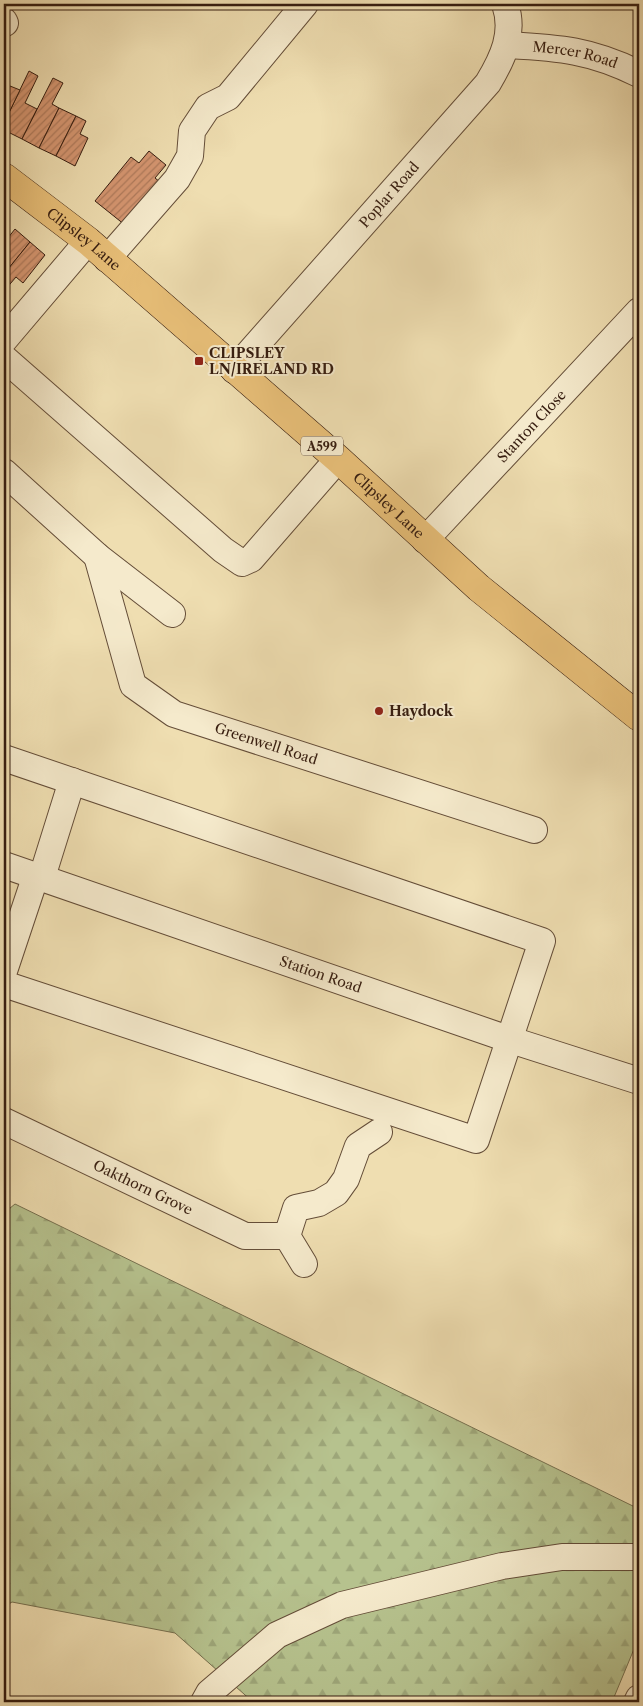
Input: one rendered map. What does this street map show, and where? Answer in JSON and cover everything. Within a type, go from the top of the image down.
[{"type":"main road","name":"Clipsley Lane","points":[[4,177],[97,250],[338,459],[425,540],[528,628],[639,717]]},
{"type":"street","points":[[4,340],[97,250],[177,179],[190,156],[192,131],[208,107],[228,97],[305,4]]},
{"type":"street","name":"Poplar Road","points":[[234,370],[488,83],[507,45],[510,27],[506,4]]},
{"type":"street","name":"Mercer Road","points":[[507,45],[584,52],[612,60],[639,74]]},
{"type":"street","name":"Stanton Close","points":[[425,540],[639,311]]},
{"type":"street","points":[[4,358],[223,550],[242,563],[252,559],[338,459]]},
{"type":"street","points":[[4,472],[97,556],[172,614]]},
{"type":"street","name":"Greenwell Road","points":[[97,556],[133,686],[174,714],[534,830]]},
{"type":"street","points":[[4,758],[542,941],[511,1040],[476,1140],[4,984]]},
{"type":"street","points":[[4,970],[72,781]]},
{"type":"street","name":"Station Road","points":[[4,865],[511,1040],[639,1081]]},
{"type":"street","name":"Oakthorn Grove","points":[[4,1122],[245,1236],[287,1236]]},
{"type":"street","points":[[304,1264],[287,1236],[296,1208],[318,1203],[336,1193],[346,1179],[358,1146],[379,1132]]},
{"type":"street","points":[[204,1702],[209,1693],[277,1635],[342,1605],[510,1565],[562,1557],[639,1557]]},
{"type":"street","points":[[638,1702],[639,1698]]},
{"type":"green space","points":[[15,1204],[639,1509],[639,1637],[612,1702],[253,1702],[175,1633],[12,1602],[4,1607],[4,1213]]},
{"type":"building","points":[[29,71],[38,76],[25,103],[37,109],[22,139],[4,130],[4,123]]},
{"type":"building","points":[[53,78],[63,83],[52,104],[59,108],[39,148],[22,139]]},
{"type":"building","points":[[5,84],[20,90],[4,123],[4,87]]},
{"type":"building","points":[[59,108],[76,116],[56,156],[39,148]]},
{"type":"building","points":[[76,116],[86,121],[80,134],[88,138],[75,166],[56,156]]},
{"type":"building","points":[[149,151],[166,165],[155,178],[160,182],[125,225],[95,201],[131,157],[139,163]]},
{"type":"building","points":[[15,229],[30,242],[4,274],[4,243]]},
{"type":"building","points":[[30,242],[45,255],[23,283],[16,277],[5,290],[4,274]]},
{"type":"place","name":"CLIPSLEY LN/IRELAND RD","points":[[199,361]]},
{"type":"place","name":"Haydock","points":[[379,711]]}]
